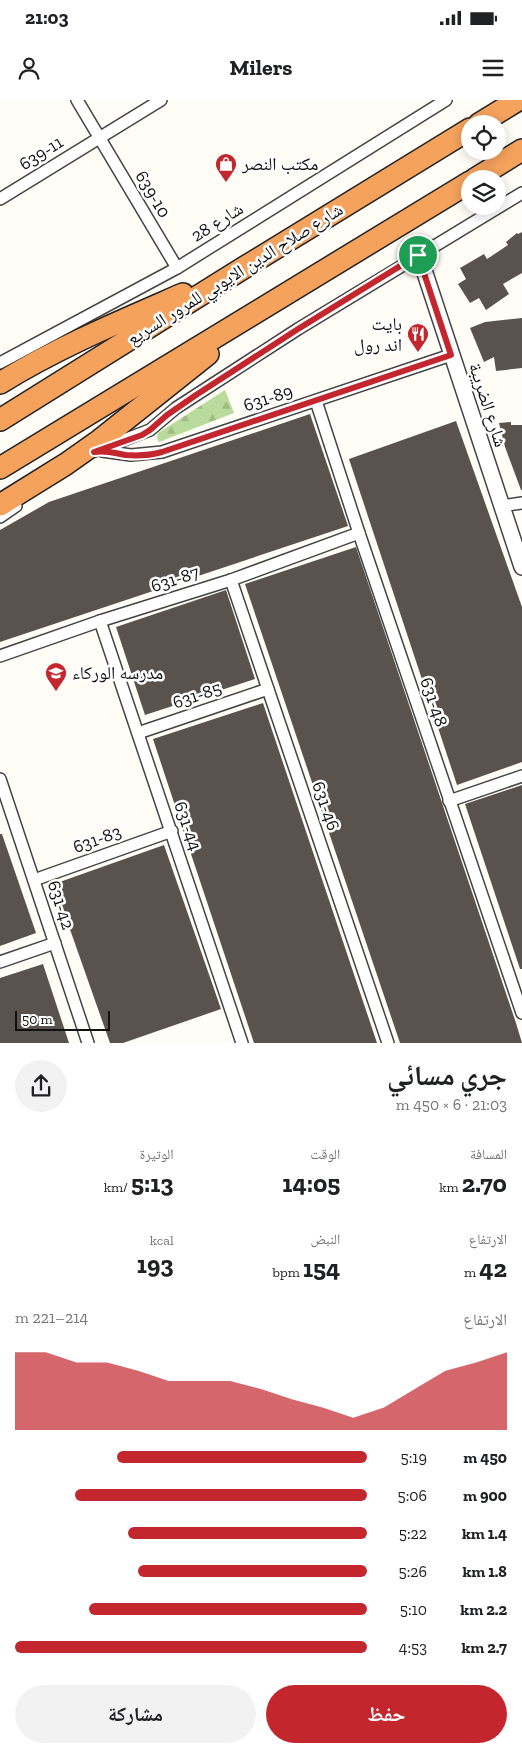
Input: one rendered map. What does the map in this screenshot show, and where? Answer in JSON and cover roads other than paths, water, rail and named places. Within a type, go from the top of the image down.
[{"type":"highway","points":[[494,115],[518,100]]},
{"type":"highway","name":"شارع صلاح الدين الايوبي للمرور السريع","points":[[0,420],[461,135]]},
{"type":"highway","points":[[490,170],[522,150]]},
{"type":"highway","points":[[0,468],[461,188]]},
{"type":"highway","points":[[0,383],[47,356],[105,328],[245,267]]},
{"type":"highway","points":[[0,505],[66,464],[121,423],[268,306]]},
{"type":"street","name":"639-10","points":[[77,100],[177,268]]},
{"type":"street","name":"639-11","points":[[0,199],[161,100]]},
{"type":"street","name":"شارع 28","points":[[0,363],[177,268],[446,100]]},
{"type":"street","points":[[66,464],[142,435],[196,395],[298,329],[522,193]]},
{"type":"street","name":"شارع الضريبة","points":[[418,255],[522,567]]},
{"type":"street","name":"631-89","points":[[94,452],[110,451],[136,455],[162,452],[451,355]]},
{"type":"street","name":"631-48","points":[[316,401],[449,801],[522,1013]]},
{"type":"street","points":[[0,517],[94,452]]},
{"type":"street","points":[[501,506],[522,503]]},
{"type":"street","name":"631-87","points":[[0,656],[100,621],[231,580],[359,533]]},
{"type":"street","name":"631-46","points":[[231,580],[388,1043]]},
{"type":"street","name":"631-44","points":[[100,621],[242,1043]]},
{"type":"street","name":"631-85","points":[[138,733],[268,689]]},
{"type":"street","points":[[449,801],[522,776]]},
{"type":"street","name":"631-42","points":[[0,779],[5,811],[34,880],[88,1043]]},
{"type":"street","name":"631-83","points":[[34,880],[172,831]]},
{"type":"street","points":[[0,962],[55,943]]},
{"type":"place","name":"مكتب النصر","points":[[226,183]]},
{"type":"place","name":"بايت اند رول","points":[[418,353]]},
{"type":"place","name":"مدرسه الوركاء","points":[[56,692]]}]
